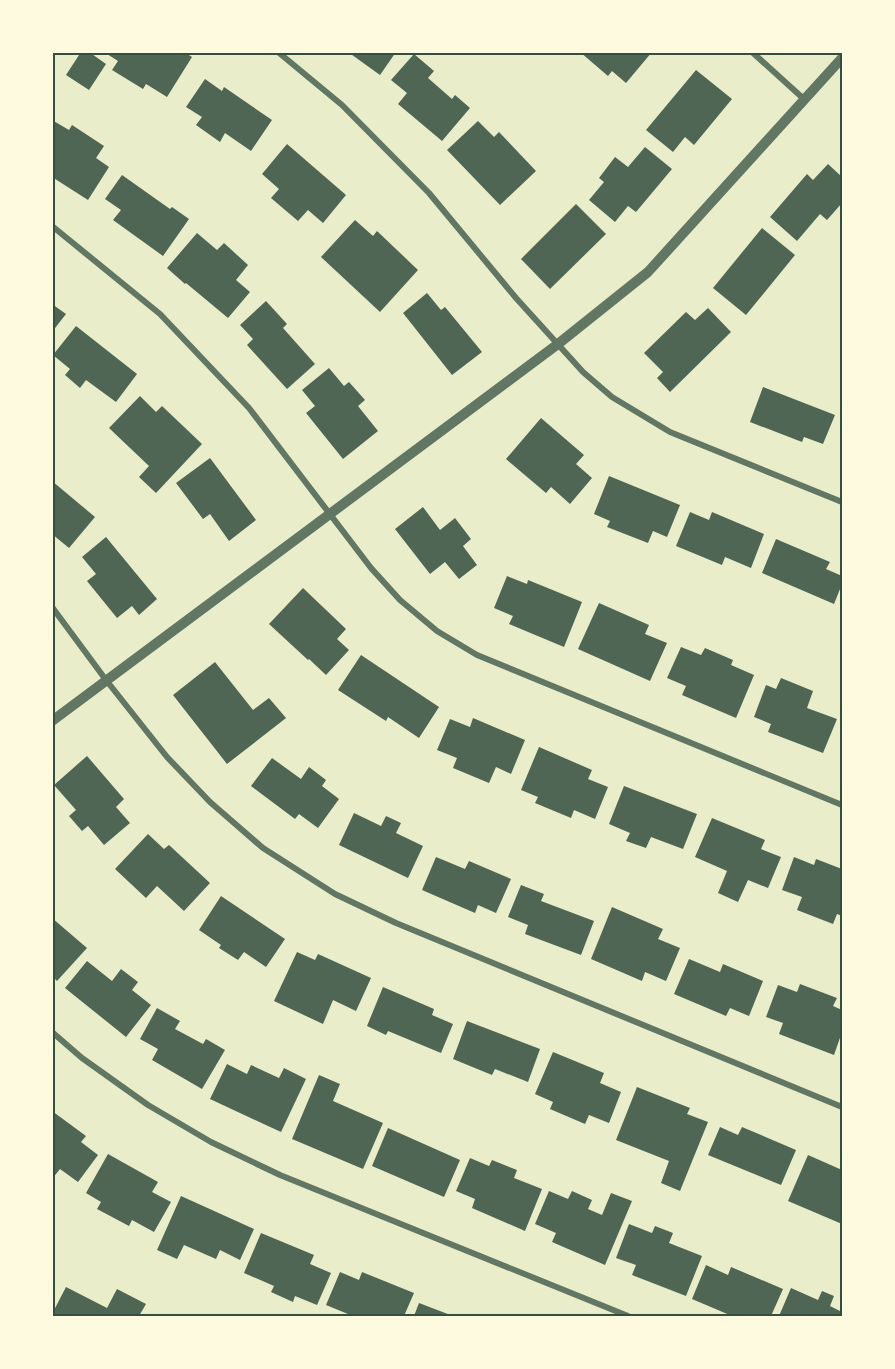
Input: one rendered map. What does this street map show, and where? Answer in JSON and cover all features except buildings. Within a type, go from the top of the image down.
[{"type":"street","points":[[278,52],[342,105],[429,193],[516,298],[583,372],[612,397],[670,432],[843,502]]},
{"type":"street","points":[[752,52],[805,100]]},
{"type":"street","points":[[52,721],[558,344],[648,272],[843,58]]},
{"type":"street","points":[[52,226],[160,314],[249,408],[371,567],[400,600],[437,631],[477,655],[843,805]]},
{"type":"street","points":[[52,607],[167,757],[210,802],[263,848],[335,894],[396,923],[843,1107]]},
{"type":"street","points":[[52,1032],[82,1058],[148,1105],[211,1142],[280,1175],[628,1317]]}]
